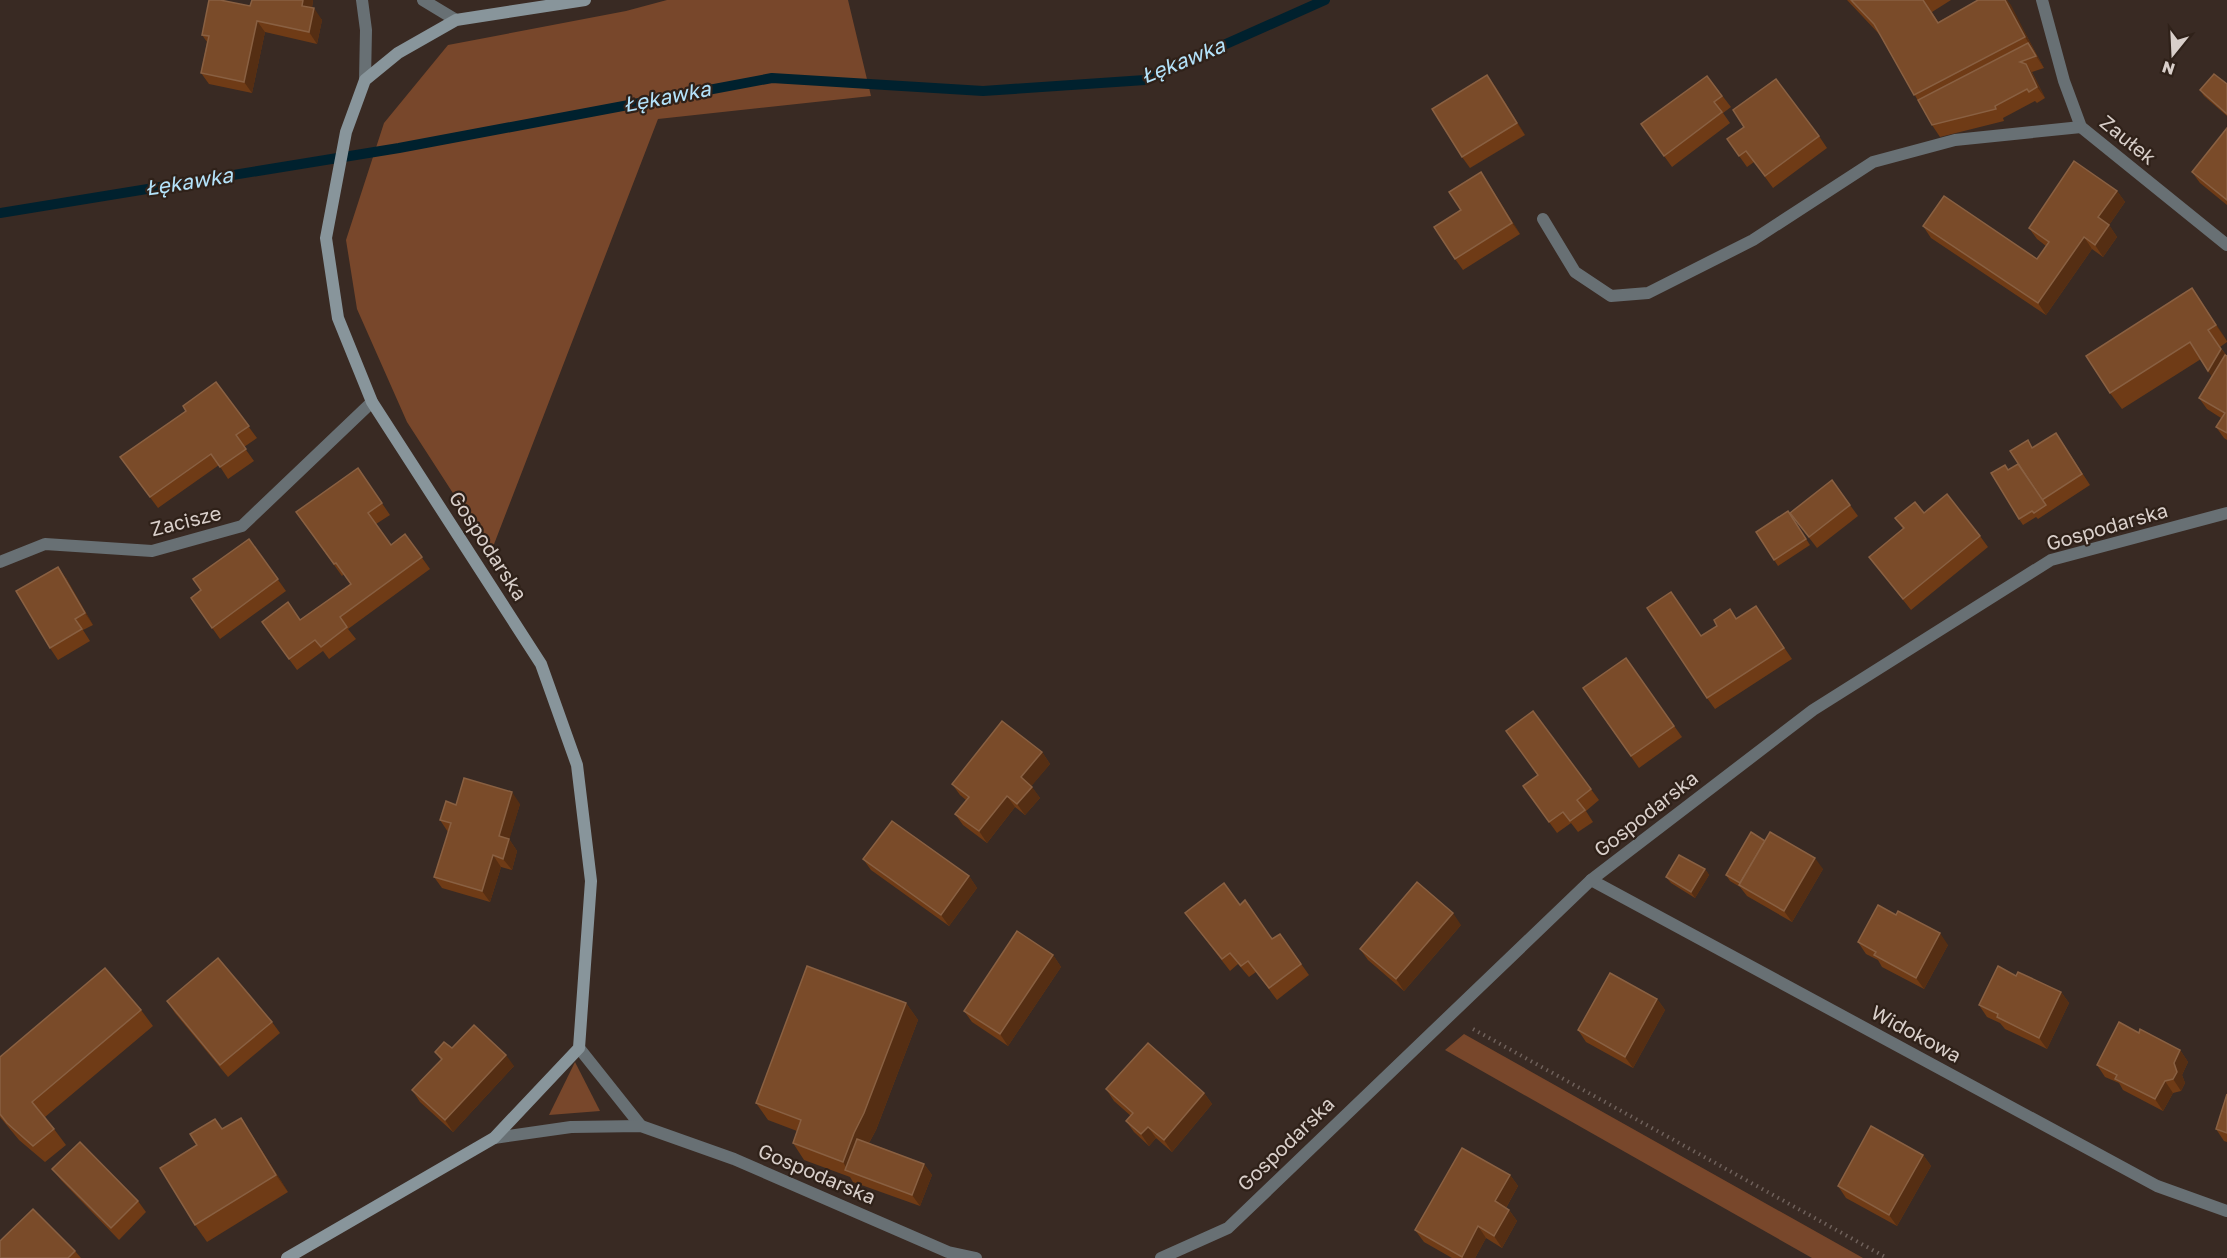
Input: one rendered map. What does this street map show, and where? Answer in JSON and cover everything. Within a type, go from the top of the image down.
[{"type":"street","points":[[362,0],[366,30],[365,80]]},
{"type":"street","points":[[423,0],[456,20]]},
{"type":"street","points":[[365,80],[398,53],[456,20],[585,0]]},
{"type":"street","name":"Zaułek","points":[[2043,0],[2064,81],[2081,127],[2227,245]]},
{"type":"street","name":"Gospodarska","points":[[287,1258],[494,1138],[579,1048],[591,881],[577,765],[542,664],[372,402],[338,318],[326,238],[346,132],[365,80]]},
{"type":"street","points":[[1543,219],[1575,272],[1611,296],[1648,293],[1753,240],[1873,162],[1956,141],[2081,127]]},
{"type":"street","name":"Zacisze","points":[[0,562],[45,544],[152,551],[242,526],[372,402]]},
{"type":"street","name":"Gospodarska","points":[[1161,1258],[1228,1228],[1591,880],[1813,710],[2051,560],[2227,513]]},
{"type":"street","name":"Widokowa","points":[[1591,880],[2157,1186],[2227,1211]]},
{"type":"street","points":[[579,1048],[641,1126]]},
{"type":"street","name":"Gospodarska","points":[[494,1138],[571,1127],[641,1126],[735,1159],[948,1252],[976,1258]]},
{"type":"path","points":[[1449,1016],[1887,1258]]},
{"type":"shaded area","points":[[667,0],[848,0],[871,96],[658,119],[491,552],[407,422],[357,309],[346,240],[384,123],[448,45],[626,11]]},
{"type":"shaded area","points":[[1464,1034],[1863,1258],[1812,1258],[1445,1050]]},
{"type":"shaded area","points":[[575,1062],[600,1111],[549,1115]]},
{"type":"building","points":[[209,0],[250,6],[252,0],[303,0],[302,6],[314,8],[309,32],[257,21],[244,82],[201,73],[209,36],[202,35]]},
{"type":"building","points":[[1851,0],[1923,0],[1938,23],[1978,0],[2005,0],[2025,37],[1914,95],[1874,24]]},
{"type":"building","points":[[2028,43],[2036,56],[2020,62],[2026,64],[2037,87],[2029,92],[2027,89],[1995,106],[1996,109],[1932,125],[1918,100]]},
{"type":"building","points":[[2214,74],[2227,84],[2227,114],[2200,90]]},
{"type":"building","points":[[1487,75],[1517,123],[1462,157],[1432,109]]},
{"type":"building","points":[[1707,76],[1722,96],[1714,102],[1722,112],[1664,156],[1641,124]]},
{"type":"building","points":[[1776,79],[1819,136],[1765,176],[1746,151],[1739,156],[1727,139],[1744,127],[1733,110]]},
{"type":"building","points":[[2227,128],[2227,200],[2192,172]]},
{"type":"building","points":[[2074,161],[2117,191],[2098,217],[2109,225],[2095,245],[2084,237],[2038,303],[1923,226],[1944,196],[2037,259],[2049,242],[2029,228]]},
{"type":"building","points":[[1481,172],[1512,223],[1455,259],[1434,227],[1461,210],[1449,192]]},
{"type":"building","points":[[2192,288],[2216,325],[2208,330],[2221,349],[2208,371],[2190,342],[2110,393],[2086,356]]},
{"type":"building","points":[[2225,355],[2227,356],[2227,433],[2216,427],[2225,413],[2199,398]]},
{"type":"building","points":[[216,382],[249,426],[236,435],[246,449],[220,467],[211,454],[150,497],[120,457],[186,411],[183,406]]},
{"type":"building","points":[[2056,433],[2082,474],[2042,500],[2010,451],[2028,440],[2032,448]]},
{"type":"building","points":[[2018,464],[2046,505],[2019,519],[1991,473],[2005,465],[2008,470]]},
{"type":"building","points":[[358,468],[382,503],[368,513],[391,545],[405,534],[422,557],[340,617],[347,627],[321,647],[315,640],[289,659],[262,622],[288,602],[300,620],[351,584],[296,512]]},
{"type":"building","points":[[1832,480],[1850,505],[1809,537],[1790,513]]},
{"type":"building","points":[[1947,494],[1980,536],[1903,599],[1869,557],[1904,528],[1895,518],[1915,502],[1924,513]]},
{"type":"building","points":[[1788,511],[1806,539],[1774,560],[1756,532]]},
{"type":"building","points":[[249,539],[278,579],[212,628],[191,598],[201,590],[193,579]]},
{"type":"building","points":[[58,567],[85,613],[75,619],[82,629],[50,648],[16,591]]},
{"type":"building","points":[[1671,592],[1701,636],[1717,626],[1714,620],[1730,609],[1736,619],[1756,606],[1784,648],[1707,698],[1647,608]]},
{"type":"building","points":[[1626,658],[1674,726],[1631,756],[1583,688]]},
{"type":"building","points":[[1533,711],[1591,789],[1577,800],[1585,810],[1570,821],[1563,812],[1549,822],[1523,786],[1538,775],[1506,731]]},
{"type":"building","points":[[1002,721],[1042,752],[1021,777],[1032,787],[1017,804],[1007,796],[979,831],[955,814],[969,797],[952,784]]},
{"type":"building","points":[[464,778],[512,792],[499,836],[509,839],[503,859],[493,855],[482,891],[434,877],[451,823],[440,820],[446,801],[456,805]]},
{"type":"building","points":[[892,821],[969,876],[941,915],[863,859]]},
{"type":"building","points":[[1751,832],[1765,841],[1740,883],[1726,875]]},
{"type":"building","points":[[1770,832],[1815,858],[1784,911],[1739,885]]},
{"type":"building","points":[[1679,855],[1705,869],[1691,892],[1666,877]]},
{"type":"building","points":[[1417,882],[1453,913],[1396,979],[1360,949]]},
{"type":"building","points":[[1224,883],[1240,905],[1245,900],[1272,939],[1280,934],[1301,964],[1269,988],[1248,961],[1241,966],[1230,953],[1222,959],[1185,913]]},
{"type":"building","points":[[1878,905],[1896,915],[1898,911],[1940,933],[1916,978],[1874,955],[1876,952],[1858,942]]},
{"type":"building","points":[[1017,931],[1053,955],[1000,1034],[964,1011]]},
{"type":"building","points":[[218,958],[272,1022],[220,1065],[167,1001]]},
{"type":"building","points":[[807,966],[906,1003],[843,1162],[793,1143],[801,1120],[756,1103]]},
{"type":"building","points":[[1998,966],[2016,976],[2018,972],[2061,992],[2039,1038],[1997,1017],[1998,1014],[1979,1005]]},
{"type":"building","points":[[105,968],[141,1010],[32,1102],[54,1129],[33,1146],[0,1114],[0,1057]]},
{"type":"building","points":[[1610,973],[1657,999],[1625,1057],[1578,1030]]},
{"type":"building","points":[[2119,1022],[2139,1033],[2140,1029],[2180,1050],[2174,1063],[2177,1072],[2173,1079],[2165,1081],[2155,1099],[2115,1079],[2117,1075],[2097,1065]]},
{"type":"building","points":[[474,1025],[506,1055],[445,1120],[412,1090],[442,1059],[435,1052],[444,1042],[452,1048]]},
{"type":"building","points":[[1148,1043],[1204,1093],[1164,1140],[1148,1127],[1141,1134],[1126,1121],[1133,1113],[1106,1089]]},
{"type":"building","points":[[2227,1094],[2227,1133],[2216,1129]]},
{"type":"building","points":[[241,1118],[276,1175],[195,1225],[160,1168],[197,1145],[190,1134],[215,1119],[222,1129]]},
{"type":"building","points":[[1871,1126],[1923,1155],[1889,1215],[1838,1186]]},
{"type":"building","points":[[857,1139],[924,1164],[912,1195],[845,1170]]},
{"type":"building","points":[[80,1142],[138,1201],[111,1228],[52,1169]]},
{"type":"building","points":[[1462,1148],[1510,1175],[1495,1201],[1509,1210],[1494,1236],[1478,1226],[1462,1257],[1415,1230]]},
{"type":"building","points":[[33,1209],[75,1251],[68,1258],[0,1258],[0,1241]]},
{"type":"waterway","name":"Łękawka","points":[[0,213],[399,148],[772,78],[983,91],[1145,80],[1325,0]]}]
